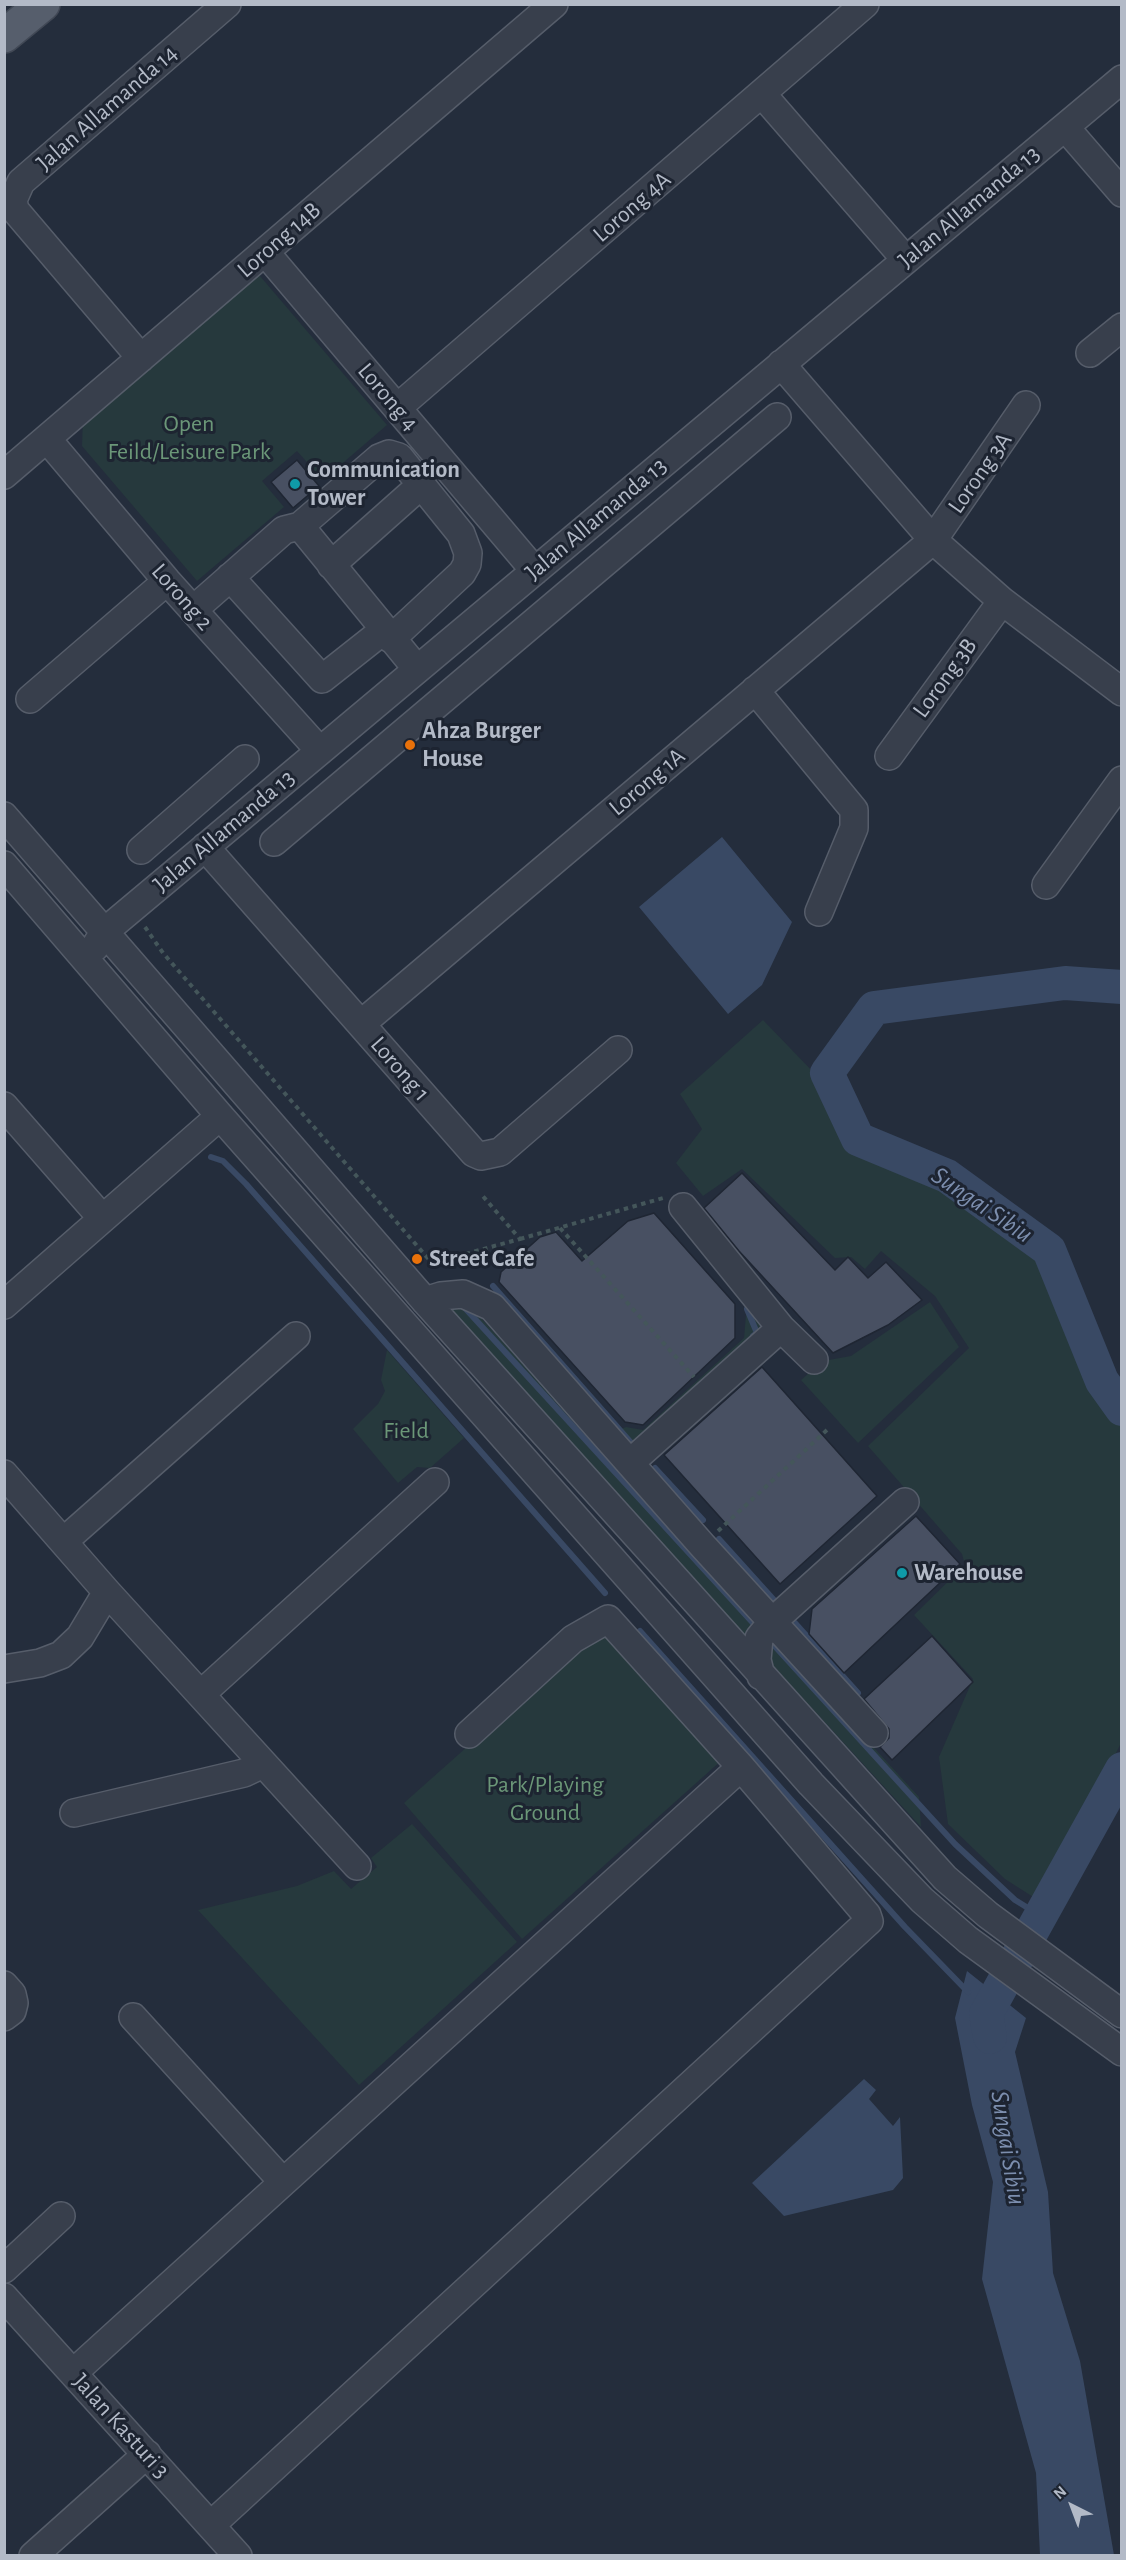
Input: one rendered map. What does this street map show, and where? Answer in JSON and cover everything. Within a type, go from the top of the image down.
[{"type":"main road","points":[[4,36],[43,4]]},
{"type":"street","name":"Jalan Allamanda 14","points":[[141,358],[10,215],[13,200],[21,182],[227,4]]},
{"type":"street","name":"Lorong 14B","points":[[4,476],[554,4]]},
{"type":"street","name":"Lorong 4A","points":[[397,408],[865,4]]},
{"type":"street","name":"Jalan Allamanda 13","points":[[104,932],[1122,79]]},
{"type":"street","points":[[762,94],[906,260]]},
{"type":"street","points":[[1065,126],[1122,193]]},
{"type":"street","name":"Lorong 4","points":[[265,252],[535,571]]},
{"type":"street","points":[[1090,353],[1122,327]]},
{"type":"street","points":[[781,364],[933,540],[1002,601],[1122,692]]},
{"type":"street","name":"Lorong 3A","points":[[933,540],[1026,405]]},
{"type":"street","points":[[274,842],[777,417]]},
{"type":"street","name":"Lorong 2","points":[[46,440],[167,581],[320,751]]},
{"type":"street","points":[[193,610],[230,577],[284,530],[300,526],[379,458],[389,454],[399,457],[461,534],[468,553],[467,564],[462,573],[388,634],[322,679],[230,577]]},
{"type":"street","points":[[665,461],[692,489]]},
{"type":"street","points":[[331,565],[421,485]]},
{"type":"street","points":[[300,526],[417,669]]},
{"type":"street","name":"Lorong 1A","points":[[362,1024],[933,540]]},
{"type":"street","points":[[30,699],[167,581]]},
{"type":"street","name":"Lorong 3B","points":[[889,756],[1002,601]]},
{"type":"street","points":[[395,688],[422,717]]},
{"type":"street","points":[[755,690],[854,810],[854,828],[819,912]]},
{"type":"street","points":[[141,850],[245,759]]},
{"type":"street","points":[[1046,885],[1122,780]]},
{"type":"street","points":[[217,784],[243,816]]},
{"type":"street","points":[[4,816],[425,1301],[664,1569],[945,1878],[996,1922],[1122,2014]]},
{"type":"street","name":"Lorong 1","points":[[205,847],[474,1153],[482,1156],[500,1152],[618,1050]]},
{"type":"street","points":[[4,865],[99,972],[220,1116],[811,1784],[922,1900],[968,1940],[1120,2051]]},
{"type":"street","points":[[99,972],[94,952],[104,932]]},
{"type":"street","points":[[4,1106],[102,1218]]},
{"type":"street","points":[[4,1305],[220,1116]]},
{"type":"street","points":[[677,1201],[781,1328],[814,1360]]},
{"type":"street","points":[[425,1301],[441,1296],[462,1294],[492,1307],[702,1545],[873,1733]]},
{"type":"street","points":[[631,1462],[781,1328]]},
{"type":"street","points":[[64,1541],[296,1336]]},
{"type":"street","points":[[4,1474],[107,1592],[357,1866]]},
{"type":"street","points":[[201,1694],[435,1482]]},
{"type":"street","points":[[761,1676],[756,1648],[759,1638],[773,1621],[905,1502]]},
{"type":"street","points":[[469,1734],[573,1639],[608,1619],[664,1569]]},
{"type":"street","points":[[4,1669],[40,1663],[61,1655],[80,1637],[107,1592]]},
{"type":"street","points":[[211,2525],[869,1921],[867,1915],[741,1767],[608,1619]]},
{"type":"street","points":[[74,1813],[244,1773],[263,1764]]},
{"type":"street","points":[[73,2373],[741,1767]]},
{"type":"street","points":[[4,1984],[12,1994],[14,2003],[12,2011],[4,2017]]},
{"type":"street","points":[[133,2017],[283,2182]]},
{"type":"street","points":[[4,2269],[61,2216]]},
{"type":"street","name":"Jalan Kasturi 3","points":[[5,2299],[238,2556]]},
{"type":"street","points":[[33,2556],[147,2454]]},
{"type":"path","points":[[142,923],[162,953],[432,1263],[560,1228],[677,1201]]},
{"type":"path","points":[[481,1194],[520,1239]]},
{"type":"path","points":[[560,1228],[707,1392]]},
{"type":"path","points":[[702,1545],[827,1430]]},
{"type":"green space","name":"Open Feild/Leisure Park","points":[[254,269],[387,425],[323,480],[297,451],[262,481],[284,507],[197,581],[82,446],[83,416]]},
{"type":"green space","points":[[763,1020],[816,1075],[856,1146],[939,1181],[1041,1252],[1091,1379],[1122,1424],[1121,1743],[1041,1902],[1005,1879],[948,1824],[939,1757],[973,1679],[914,1615],[965,1565],[962,1554],[868,1446],[969,1348],[935,1296],[881,1251],[865,1269],[851,1257],[835,1258],[742,1169],[703,1196],[676,1163],[702,1129],[680,1094]]},
{"type":"green space","points":[[460,1295],[919,1797],[921,1827],[441,1304]]},
{"type":"green space","points":[[930,1302],[959,1347],[858,1443],[801,1380],[823,1361],[851,1356]]},
{"type":"green space","points":[[750,1311],[763,1324],[762,1328],[634,1442],[619,1430],[626,1427],[643,1430],[744,1338],[746,1315]]},
{"type":"green space","name":"Field","points":[[387,1350],[464,1438],[430,1468],[417,1467],[398,1483],[353,1429],[378,1404],[385,1391],[381,1380]]},
{"type":"green space","name":"Park/Playing Ground","points":[[604,1625],[723,1759],[522,1939],[404,1803]]},
{"type":"green space","points":[[412,1824],[517,1942],[359,2085],[198,1910],[297,1886],[334,1871],[351,1889],[377,1867],[371,1858]]},
{"type":"water","points":[[722,837],[792,922],[762,985],[728,1014],[639,907]]},
{"type":"water","points":[[967,1971],[1026,2018],[1015,2052],[1048,2192],[1053,2273],[1080,2361],[1114,2555],[1040,2555],[1036,2473],[982,2279],[993,2182],[972,2105],[955,2018]]},
{"type":"water","points":[[864,2079],[876,2090],[869,2099],[893,2126],[900,2117],[903,2178],[893,2190],[784,2216],[752,2183]]},
{"type":"building","name":"Communication Tower","points":[[297,460],[319,486],[293,508],[271,482]]},
{"type":"building","points":[[742,1173],[835,1270],[848,1257],[868,1278],[886,1262],[922,1300],[888,1325],[833,1353],[739,1251],[704,1208]]},
{"type":"building","points":[[654,1213],[735,1304],[735,1338],[643,1425],[625,1422],[499,1282],[501,1272],[540,1237],[556,1232],[582,1261],[628,1221]]},
{"type":"building","points":[[762,1367],[877,1496],[780,1584],[664,1455]]},
{"type":"building","name":"Warehouse","points":[[916,1516],[960,1564],[844,1673],[809,1634],[812,1609]]},
{"type":"building","points":[[932,1636],[973,1682],[892,1760],[880,1747],[889,1738],[889,1729],[864,1699]]},
{"type":"waterway","name":"Sungai Sibiu","points":[[1122,987],[1065,983],[874,1008],[827,1073],[858,1139],[947,1176],[1049,1250],[1102,1381],[1122,1409]]},
{"type":"waterway","points":[[211,1157],[223,1161],[246,1184],[605,1593]]},
{"type":"waterway","points":[[493,1286],[633,1445],[636,1442]]},
{"type":"waterway","points":[[464,1307],[753,1623]]},
{"type":"waterway","points":[[747,1309],[757,1333],[753,1336]]},
{"type":"waterway","points":[[655,1468],[703,1520]]},
{"type":"waterway","points":[[719,1539],[774,1600]]},
{"type":"waterway","points":[[795,1623],[858,1693]]},
{"type":"waterway","points":[[640,1631],[905,1927],[968,1992]]},
{"type":"waterway","points":[[771,1642],[955,1844],[1015,1900],[1041,1916]]},
{"type":"waterway","name":"Sungai Sibiu","points":[[990,2037],[986,2014],[1122,1769]]},
{"type":"place","name":"Communication Tower","points":[[295,484]]},
{"type":"place","name":"Ahza Burger House","points":[[410,745]]},
{"type":"place","name":"Street Cafe","points":[[417,1259]]},
{"type":"place","name":"Warehouse","points":[[902,1573]]}]
